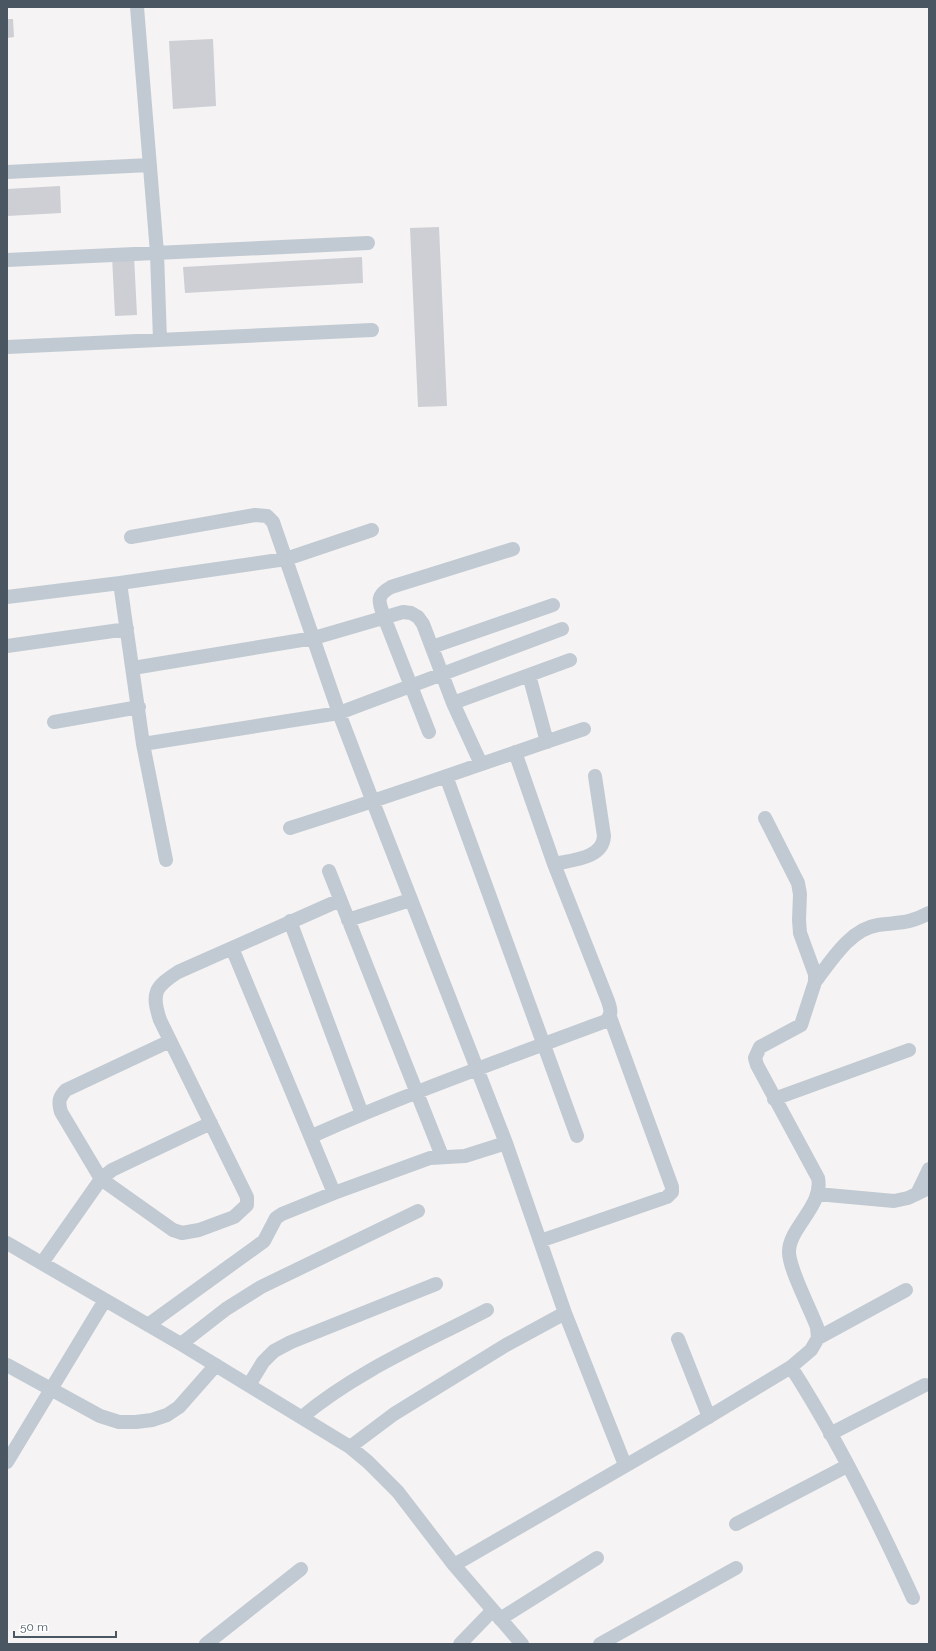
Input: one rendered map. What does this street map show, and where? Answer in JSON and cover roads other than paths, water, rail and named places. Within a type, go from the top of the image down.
[{"type":"street","points":[[137,7],[157,253],[160,340]]},
{"type":"street","points":[[7,172],[150,165]]},
{"type":"street","points":[[7,260],[368,243]]},
{"type":"street","points":[[7,347],[372,330]]},
{"type":"street","points":[[131,537],[255,515],[267,516],[273,522],[339,713],[410,900],[506,1143],[565,1314],[625,1466]]},
{"type":"street","points":[[7,597],[120,583],[286,559],[372,530]]},
{"type":"street","points":[[429,732],[384,617],[379,603],[380,597],[384,591],[390,587],[513,550]]},
{"type":"street","points":[[120,583],[139,707],[143,744],[166,860]]},
{"type":"street","points":[[432,647],[552,605]]},
{"type":"street","points":[[133,668],[314,638],[403,612],[411,613],[418,617],[423,624],[453,702],[481,764]]},
{"type":"street","points":[[143,744],[339,713],[562,629]]},
{"type":"street","points":[[7,646],[127,630]]},
{"type":"street","points":[[453,702],[570,660]]},
{"type":"street","points":[[529,675],[547,742]]},
{"type":"street","points":[[54,722],[139,707]]},
{"type":"street","points":[[290,828],[373,802],[584,729]]},
{"type":"street","points":[[515,752],[554,864],[608,1002],[611,1011],[610,1017],[672,1186],[672,1192],[667,1197],[540,1241]]},
{"type":"street","points":[[446,776],[577,1136]]},
{"type":"street","points":[[554,864],[590,855],[599,850],[604,844],[595,776]]},
{"type":"street","points":[[765,818],[798,883],[800,894],[800,933],[815,974],[815,982],[801,1025],[760,1048],[757,1051],[755,1058],[756,1065],[818,1178],[819,1185],[817,1194],[790,1243],[789,1252],[791,1264],[817,1327],[818,1338]]},
{"type":"street","points":[[329,871],[442,1156]]},
{"type":"street","points":[[170,1041],[66,1090],[60,1096],[58,1104],[61,1112],[101,1179],[165,1226],[182,1233],[191,1233],[234,1217],[247,1205],[247,1197],[160,1020],[154,1003],[156,991],[164,981],[178,972],[340,900]]},
{"type":"street","points":[[348,920],[410,900]]},
{"type":"street","points":[[815,982],[838,952],[860,931],[878,925],[917,920],[929,913]]},
{"type":"street","points":[[290,921],[362,1114]]},
{"type":"street","points":[[232,948],[312,1136],[334,1193]]},
{"type":"street","points":[[312,1136],[416,1092],[606,1021],[610,1017]]},
{"type":"street","points":[[774,1099],[909,1050]]},
{"type":"street","points":[[42,1263],[93,1188],[101,1179],[112,1170],[211,1123]]},
{"type":"street","points":[[148,1324],[264,1241],[276,1218],[282,1214],[425,1159],[442,1156],[465,1156],[506,1143]]},
{"type":"street","points":[[817,1194],[894,1201],[908,1198],[923,1191],[929,1169]]},
{"type":"street","points":[[181,1344],[226,1309],[261,1287],[418,1211]]},
{"type":"street","points":[[7,1243],[148,1324],[350,1447],[368,1462],[398,1492],[454,1565],[522,1644]]},
{"type":"street","points":[[248,1384],[263,1362],[274,1352],[291,1342],[436,1284]]},
{"type":"street","points":[[454,1565],[709,1417],[791,1367],[811,1350],[818,1338],[906,1290]]},
{"type":"street","points":[[7,1462],[52,1390],[105,1300]]},
{"type":"street","points":[[302,1417],[325,1398],[357,1378],[487,1310]]},
{"type":"street","points":[[350,1447],[394,1414],[506,1345],[565,1314]]},
{"type":"street","points":[[678,1339],[709,1417]]},
{"type":"street","points":[[7,1365],[100,1416],[119,1422],[152,1420],[167,1415],[179,1407],[216,1365]]},
{"type":"street","points":[[791,1367],[814,1402],[848,1466],[880,1527],[913,1598]]},
{"type":"street","points":[[830,1434],[925,1386]]},
{"type":"street","points":[[736,1524],[848,1466]]},
{"type":"street","points":[[460,1644],[496,1615],[597,1558]]},
{"type":"street","points":[[600,1644],[736,1568]]},
{"type":"street","points":[[206,1644],[301,1570]]}]
